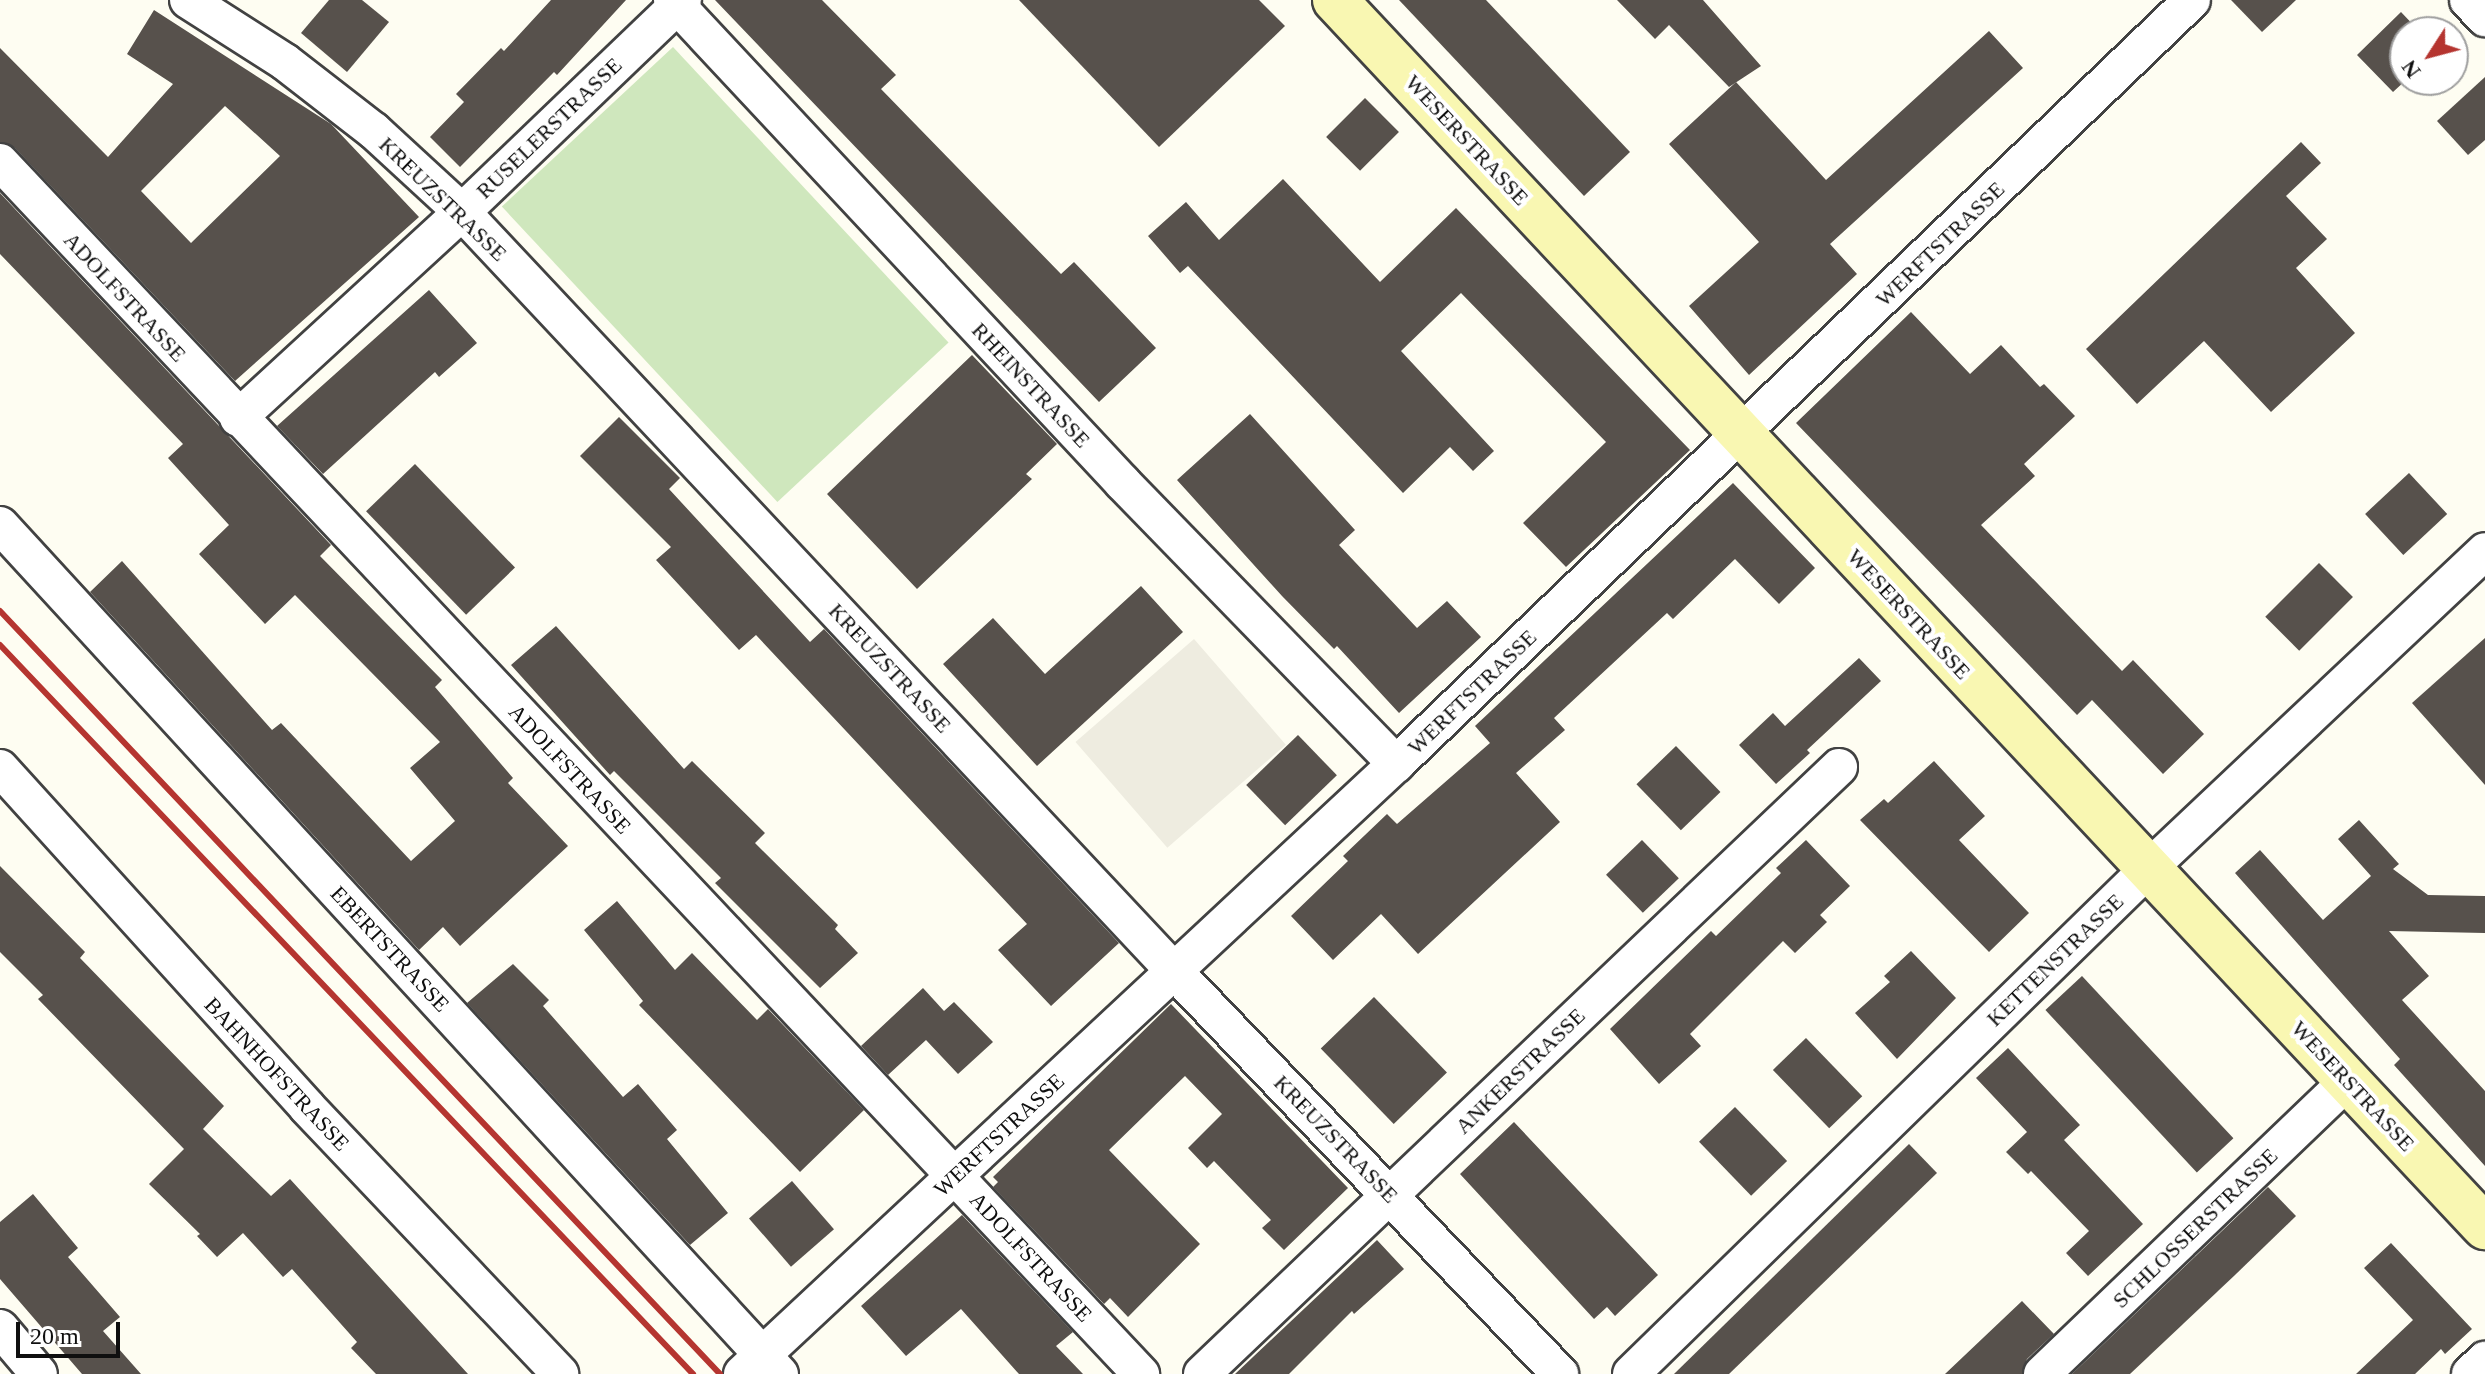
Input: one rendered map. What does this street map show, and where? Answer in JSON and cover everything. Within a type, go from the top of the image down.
[{"type":"street","name":"KREUZSTRASSE","points":[[188,0],[285,62],[363,123],[462,212],[1175,972],[1560,1374]]},
{"type":"street","name":"WESERSTRASSE","points":[[1335,0],[2485,1227]]},
{"type":"street","name":"WERFTSTRASSE","points":[[762,1368],[956,1176],[1743,434],[2192,0]]},
{"type":"street","points":[[2468,0],[2485,18]]},
{"type":"street","name":"RUSELERSTRASSE","points":[[238,418],[462,212],[678,2]]},
{"type":"street","name":"RHEINSTRASSE","points":[[678,2],[1112,472],[1396,764]]},
{"type":"street","name":"ADOLFSTRASSE","points":[[0,162],[1141,1374]]},
{"type":"street","name":"EBERTSTRASSE","points":[[0,525],[762,1368]]},
{"type":"street","name":"KETTENSTRASSE","points":[[1631,1374],[2149,868],[2485,551]]},
{"type":"street","name":"ANKERSTRASSE","points":[[1202,1374],[1839,767]]},
{"type":"street","name":"BAHNHOFSTRASSE","points":[[0,768],[307,1107],[560,1374]]},
{"type":"street","name":"SCHLOSSERSTRASSE","points":[[2042,1374],[2348,1081]]},
{"type":"street","points":[[0,1328],[39,1374]]},
{"type":"street","points":[[2470,1374],[2485,1360]]},
{"type":"green space","points":[[673,47],[949,342],[777,502],[502,207]]},
{"type":"shaded area","points":[[1194,639],[1286,745],[1167,848],[1076,742]]},
{"type":"building","points":[[329,0],[362,0],[389,22],[347,72],[301,33]]},
{"type":"building","points":[[551,0],[626,0],[557,75],[554,72],[460,167],[430,137],[464,102],[456,94],[501,48],[504,51]]},
{"type":"building","points":[[715,0],[822,0],[896,75],[881,89],[1061,274],[1074,262],[1156,348],[1099,402]]},
{"type":"building","points":[[1019,0],[1259,0],[1285,26],[1159,147]]},
{"type":"building","points":[[1399,0],[1486,0],[1630,152],[1584,196]]},
{"type":"building","points":[[1617,0],[1703,0],[1761,66],[1729,87],[1669,25],[1655,39]]},
{"type":"building","points":[[2231,0],[2296,0],[2262,32]]},
{"type":"building","points":[[154,10],[331,124],[419,217],[235,381],[15,148],[0,142],[0,48],[108,157],[173,84],[127,54]],"holes":[[[225,106],[280,156],[191,243],[141,191]]]},
{"type":"building","points":[[2389,24],[2389,88],[2357,55]]},
{"type":"building","points":[[1989,31],[2023,68],[1830,244],[1857,274],[1749,375],[1689,306],[1759,242],[1669,144],[1736,82],[1826,180]]},
{"type":"building","points":[[2485,77],[2485,140],[2468,155],[2437,121],[2464,96],[2469,96],[2469,92]]},
{"type":"building","points":[[1365,98],[1399,132],[1360,171],[1326,137]]},
{"type":"building","points":[[2301,142],[2321,163],[2286,196],[2327,239],[2296,268],[2355,333],[2271,412],[2204,341],[2137,404],[2086,349]]},
{"type":"building","points":[[1283,179],[1380,282],[1456,208],[1690,450],[1566,567],[1523,523],[1606,442],[1461,293],[1401,351],[1494,451],[1473,471],[1450,447],[1403,493],[1188,266],[1180,273],[1148,236],[1186,202],[1219,240]]},
{"type":"building","points":[[0,193],[331,545],[320,556],[442,680],[435,687],[513,778],[508,783],[568,846],[460,946],[443,927],[419,950],[90,592],[122,561],[272,730],[281,723],[411,861],[455,821],[410,768],[440,742],[295,595],[265,624],[199,554],[229,525],[168,458],[183,444],[0,254]]},
{"type":"building","points":[[429,290],[477,343],[439,377],[435,372],[323,474],[277,426]]},
{"type":"building","points":[[1911,312],[1970,374],[2001,345],[2040,387],[2044,384],[2075,416],[2024,464],[2035,476],[1981,525],[2122,671],[2133,660],[2204,734],[2163,774],[2092,700],[2077,715],[1796,423]]},
{"type":"building","points":[[972,355],[1057,444],[1026,474],[1032,479],[917,589],[827,494]]},
{"type":"building","points":[[1250,414],[1355,530],[1339,545],[1417,628],[1447,601],[1481,637],[1399,713],[1337,646],[1334,649],[1282,596],[1177,480]]},
{"type":"building","points":[[619,417],[680,478],[669,489],[810,642],[824,629],[1119,943],[1051,1006],[998,950],[1027,924],[756,635],[739,650],[656,560],[671,547],[580,456]]},
{"type":"building","points":[[415,464],[515,568],[466,615],[366,511]]},
{"type":"building","points":[[2409,473],[2447,514],[2403,555],[2365,514]]},
{"type":"building","points":[[1733,483],[1815,568],[1779,604],[1735,559],[1673,619],[1667,613],[1554,718],[1565,730],[1516,773],[1560,822],[1418,954],[1381,914],[1333,960],[1291,916],[1348,861],[1343,856],[1387,814],[1397,824],[1490,743],[1475,726]]},
{"type":"building","points":[[2319,563],[2353,597],[2299,651],[2265,617]]},
{"type":"building","points":[[1141,586],[1183,632],[1037,766],[943,664],[993,618],[1045,674]]},
{"type":"building","points":[[556,626],[684,769],[692,761],[765,833],[755,843],[838,925],[835,929],[858,953],[820,988],[715,883],[721,878],[614,771],[610,775],[511,665]]},
{"type":"building","points":[[2485,638],[2485,785],[2412,703]]},
{"type":"building","points":[[1859,658],[1881,681],[1807,750],[1810,753],[1776,784],[1739,745],[1773,713],[1785,726]]},
{"type":"building","points":[[1298,735],[1337,775],[1285,825],[1246,785]]},
{"type":"building","points":[[1676,746],[1720,792],[1681,830],[1636,784]]},
{"type":"building","points":[[1934,761],[1985,816],[1959,840],[2029,913],[1989,952],[1860,820],[1884,799],[1888,803]]},
{"type":"building","points":[[2359,820],[2399,864],[2393,869],[2428,895],[2485,896],[2485,933],[2389,931],[2429,976],[2402,1000],[2485,1091],[2485,1166],[2394,1065],[2400,1059],[2235,873],[2260,850],[2323,920],[2371,876],[2338,839]]},
{"type":"building","points":[[1642,840],[1679,878],[1643,913],[1606,875]]},
{"type":"building","points":[[1806,840],[1850,886],[1820,915],[1827,922],[1795,953],[1783,941],[1690,1034],[1701,1046],[1659,1084],[1610,1029],[1711,931],[1716,936],[1781,873],[1776,868]]},
{"type":"building","points":[[0,866],[85,952],[80,958],[224,1106],[203,1129],[271,1196],[290,1179],[468,1374],[376,1374],[351,1348],[357,1342],[292,1269],[283,1277],[243,1233],[217,1257],[197,1236],[200,1234],[149,1184],[184,1149],[38,999],[43,995],[0,952]]},
{"type":"building","points":[[617,901],[675,970],[692,953],[757,1020],[768,1009],[864,1110],[800,1172],[639,1005],[643,1001],[584,930]]},
{"type":"building","points":[[1911,951],[1956,998],[1897,1059],[1855,1013],[1890,982],[1884,976]]},
{"type":"building","points":[[513,964],[549,1000],[543,1006],[623,1097],[638,1084],[677,1130],[667,1139],[728,1213],[690,1245],[467,1003]]},
{"type":"building","points":[[2082,976],[2233,1138],[2197,1172],[2045,1010]]},
{"type":"building","points":[[923,988],[944,1011],[954,1002],[993,1042],[958,1074],[926,1040],[888,1075],[861,1046]]},
{"type":"building","points":[[1374,997],[1447,1073],[1394,1124],[1321,1048]]},
{"type":"building","points":[[1171,1004],[1348,1188],[1284,1250],[1262,1228],[1271,1220],[1214,1161],[1207,1168],[1188,1148],[1222,1114],[1185,1076],[1109,1150],[1200,1244],[1128,1317],[1110,1298],[1104,1304],[993,1187],[998,1182],[993,1177]]},
{"type":"building","points":[[1806,1038],[1862,1096],[1829,1128],[1773,1070]]},
{"type":"building","points":[[2008,1048],[2080,1125],[2064,1140],[2143,1224],[2088,1276],[2066,1253],[2089,1231],[2031,1171],[2028,1174],[2006,1152],[2027,1132],[1976,1078]]},
{"type":"building","points":[[1735,1107],[1787,1161],[1751,1196],[1699,1142]]},
{"type":"building","points":[[1514,1122],[1658,1275],[1615,1316],[1607,1307],[1594,1319],[1460,1174]]},
{"type":"building","points":[[1909,1144],[1937,1173],[1729,1374],[1674,1374]]},
{"type":"building","points":[[792,1181],[834,1229],[791,1267],[749,1218]]},
{"type":"building","points":[[2268,1187],[2296,1216],[2235,1275],[2130,1374],[2072,1374]]},
{"type":"building","points":[[33,1194],[78,1248],[68,1257],[120,1317],[103,1331],[141,1374],[82,1374],[0,1279],[0,1222]]},
{"type":"building","points":[[962,1215],[1073,1332],[1056,1346],[1083,1374],[1019,1374],[961,1309],[906,1356],[861,1306]]},
{"type":"building","points":[[1377,1240],[1404,1269],[1354,1314],[1352,1311],[1289,1374],[1235,1374]]},
{"type":"building","points":[[2391,1243],[2472,1329],[2445,1354],[2441,1349],[2415,1374],[2356,1374],[2413,1320],[2364,1268]]},
{"type":"building","points":[[2022,1301],[2054,1334],[2027,1359],[2022,1374],[1945,1374]]},
{"type":"railway","points":[[0,611],[720,1374]]},
{"type":"railway","points":[[0,645],[693,1374]]}]
